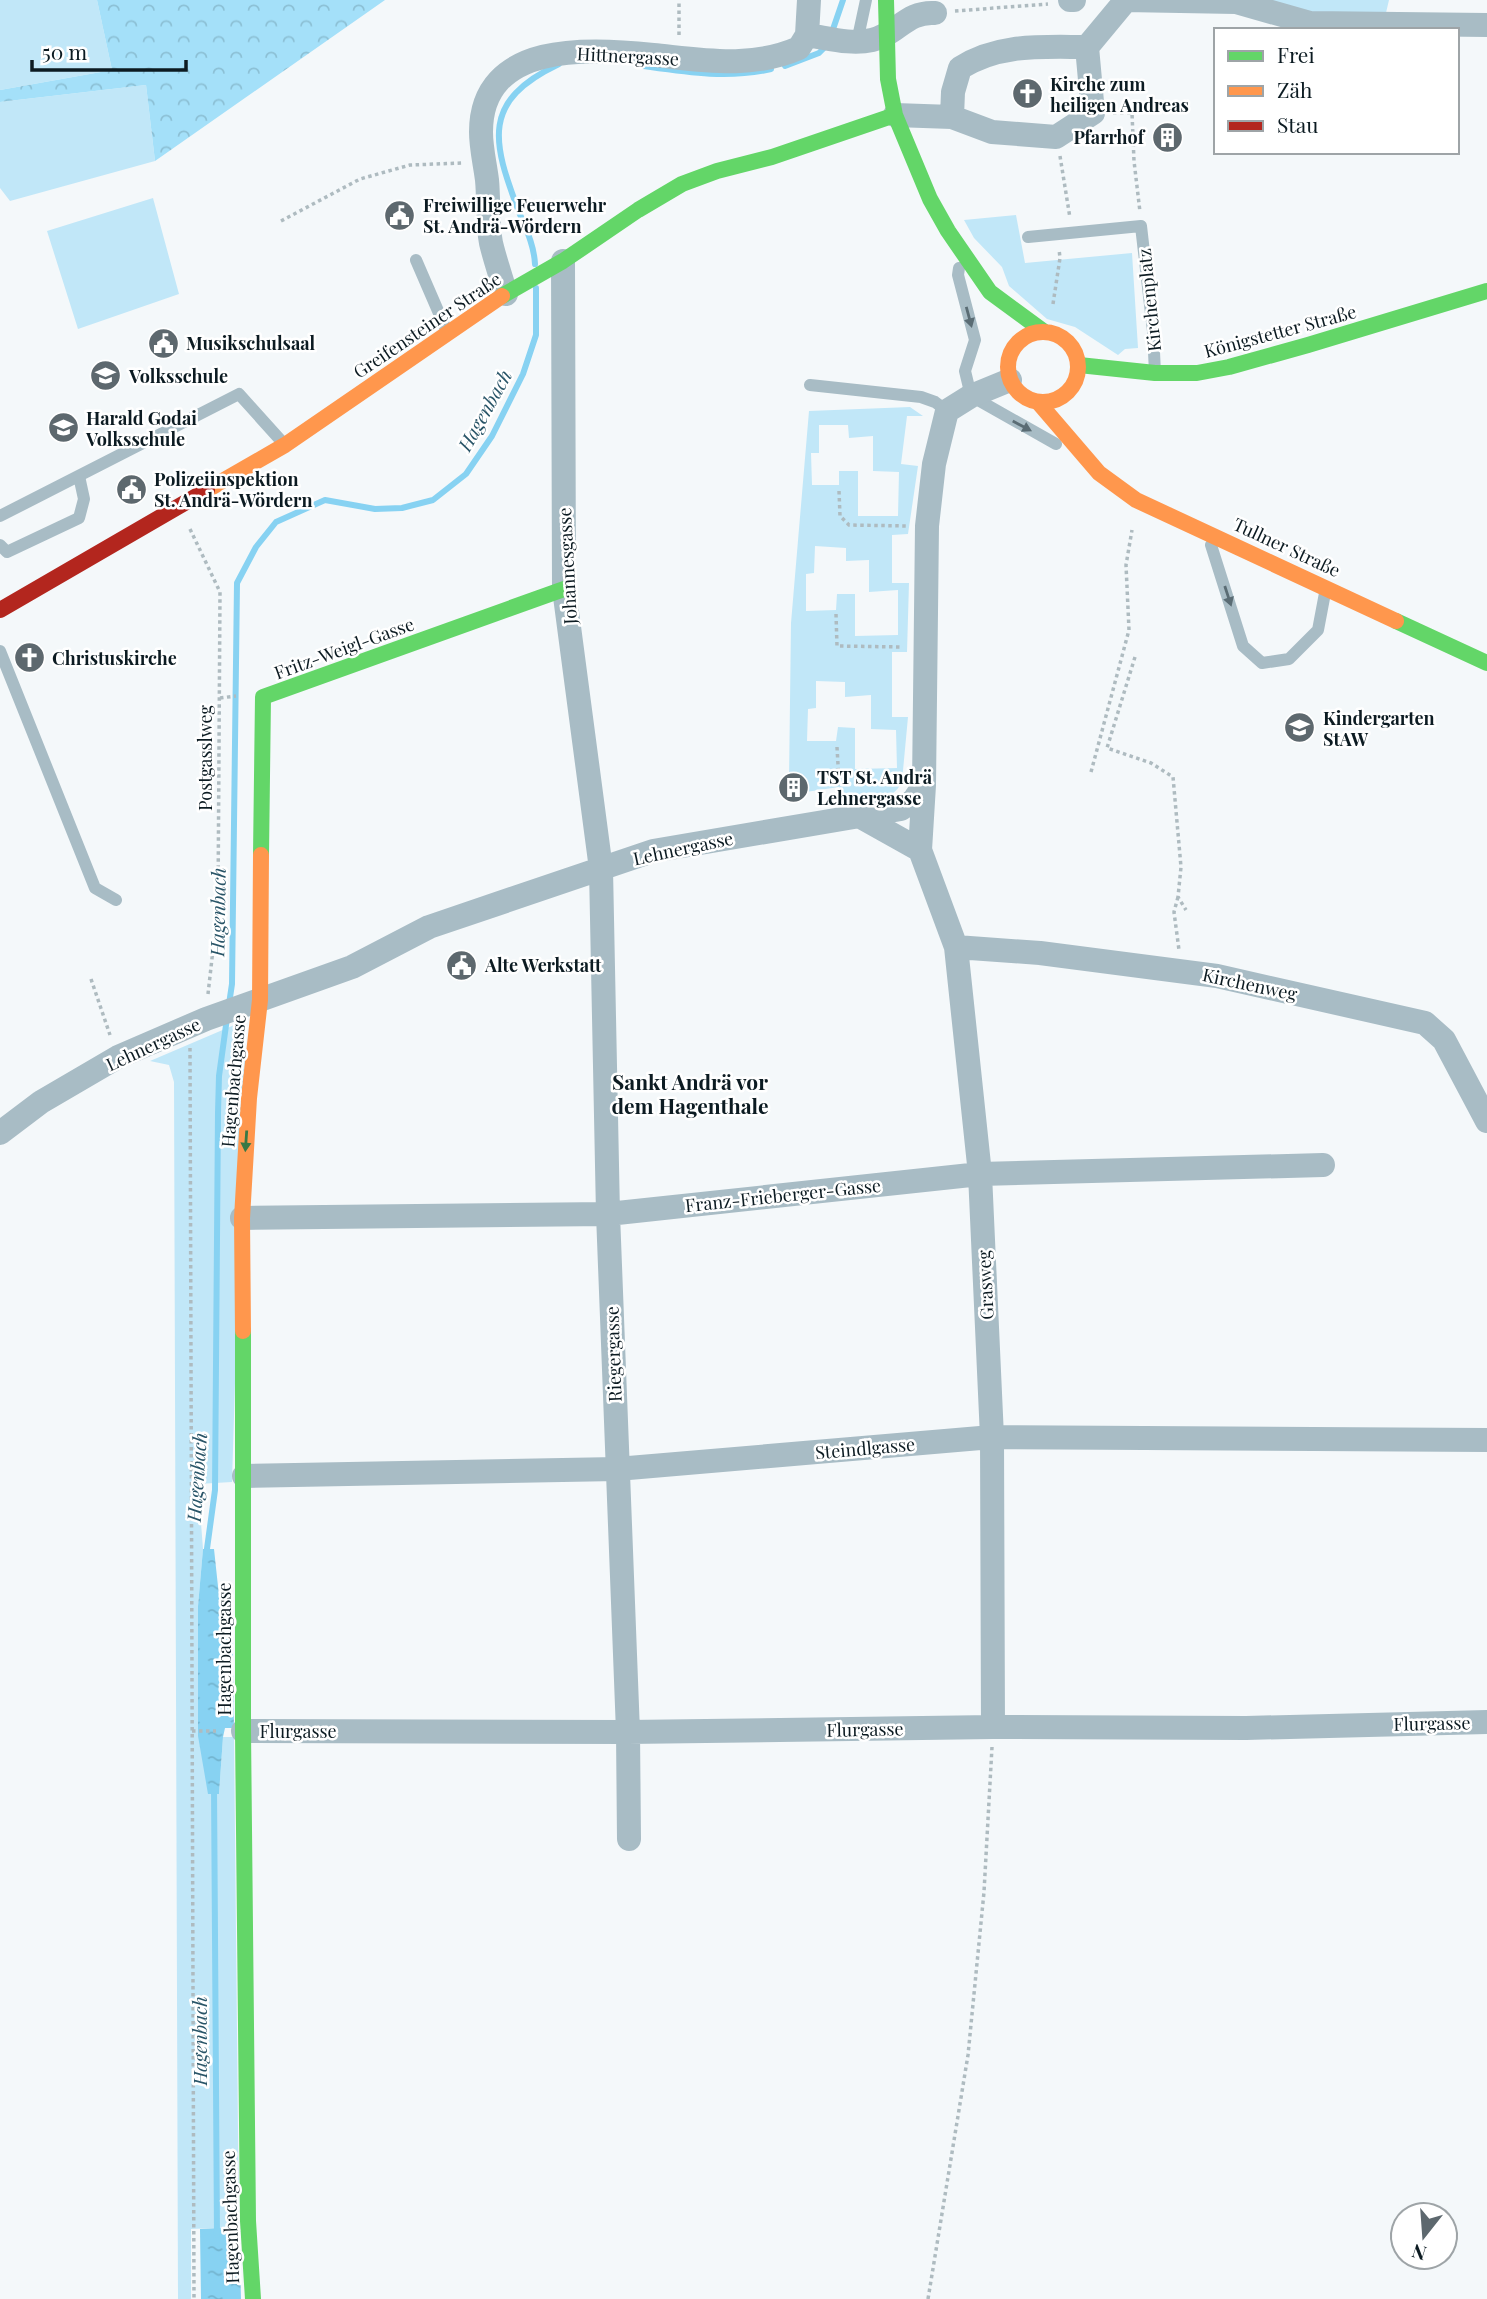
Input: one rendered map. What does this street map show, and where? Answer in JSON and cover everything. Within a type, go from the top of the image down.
[{"type":"main road","points":[[886,0],[888,79],[895,115],[930,199],[960,250],[990,292],[1043,331],[1063,338],[1071,345],[1079,365],[1072,397],[1038,402],[1024,397],[1010,380],[1007,370],[1007,346],[1023,337],[1043,331]]},
{"type":"main road","name":"Greifensteiner Straße","points":[[0,610],[285,445],[506,294],[555,266],[682,184],[717,171],[772,158],[895,115]]},
{"type":"main road","name":"Königstetter Straße","points":[[1079,365],[1155,373],[1197,373],[1229,367],[1487,291]]},
{"type":"main road","points":[[990,292],[997,319]]},
{"type":"main road","name":"Tullner Straße","points":[[1038,402],[1079,449],[1085,460],[1098,473],[1136,500],[1487,663]]},
{"type":"main road","points":[[1078,424],[1079,449]]},
{"type":"main road","name":"Fritz-Weigl-Gasse","points":[[253,1002],[263,697],[564,589]]},
{"type":"main road","name":"Hagenbachgasse","points":[[253,1002],[242,1218],[243,1731],[248,2221],[253,2299]]},
{"type":"street","points":[[809,0],[813,36],[851,41],[873,40],[920,12],[935,13]]},
{"type":"street","points":[[895,115],[952,117],[992,132],[1056,137],[1093,113],[1087,47],[1125,0],[1241,1],[1310,23],[1487,25]]},
{"type":"street","name":"Hittnergasse","points":[[506,294],[491,241],[481,131],[492,88],[509,72],[528,61],[560,53],[596,51],[724,63],[755,61],[799,48],[813,36]]},
{"type":"street","points":[[952,117],[953,92],[960,68],[976,58],[1013,48],[1087,47]]},
{"type":"street","name":"Johannesgasse","points":[[555,266],[564,589],[601,869]]},
{"type":"street","points":[[924,785],[927,526],[934,464],[947,411],[971,396],[1010,380]]},
{"type":"street","name":"Lehnergasse","points":[[0,1133],[41,1102],[118,1057],[198,1022],[352,967],[429,927],[653,851],[901,809],[914,800],[924,785]]},
{"type":"street","name":"Grasweg","points":[[924,785],[920,850],[956,947],[980,1174],[992,1437],[993,1727]]},
{"type":"street","points":[[851,818],[920,850]]},
{"type":"street","name":"Riegergasse","points":[[601,869],[608,1213],[628,1731],[629,1839]]},
{"type":"street","name":"Kirchenweg","points":[[956,947],[1040,953],[1175,969],[1425,1023],[1444,1040],[1487,1121]]},
{"type":"street","name":"Franz-Frieberger-Gasse","points":[[242,1218],[608,1213],[980,1174],[1324,1165]]},
{"type":"street","name":"Steindlgasse","points":[[244,1476],[617,1469],[992,1437],[1487,1440]]},
{"type":"street","name":"Flurgasse","points":[[243,1731],[1246,1728],[1487,1722]]},
{"type":"lane","points":[[851,41],[866,0]]},
{"type":"lane","points":[[1028,237],[1141,226]]},
{"type":"lane","name":"Kirchenplatz","points":[[1141,226],[1155,373]]},
{"type":"lane","points":[[960,250],[958,275],[975,340],[965,371],[971,396],[1062,447],[1079,449]]},
{"type":"lane","points":[[416,260],[448,334]]},
{"type":"lane","points":[[810,386],[921,397],[935,402],[947,411]]},
{"type":"lane","points":[[0,516],[239,394],[285,445]]},
{"type":"lane","points":[[0,545],[7,552],[79,518],[84,499],[79,476]]},
{"type":"lane","points":[[1207,531],[1243,646],[1262,663],[1290,659],[1318,629],[1327,587]]},
{"type":"lane","points":[[0,651],[95,888],[116,900]]},
{"type":"path","points":[[678,58],[679,0]]},
{"type":"path","points":[[935,13],[1064,1]]},
{"type":"path","points":[[1093,113],[1132,113],[1133,161],[1141,226]]},
{"type":"path","points":[[281,221],[372,175],[411,165],[485,163]]},
{"type":"path","points":[[1061,164],[1064,182]]},
{"type":"path","points":[[839,491],[840,516],[849,525],[927,526]]},
{"type":"path","points":[[1091,772],[1129,630],[1126,565],[1136,500]]},
{"type":"path","name":"Postgasslweg","points":[[179,505],[220,592],[218,905],[198,1022],[194,2299]]},
{"type":"path","points":[[836,614],[836,646],[926,648]]},
{"type":"path","points":[[1135,657],[1107,748],[1151,763],[1173,777],[1181,866],[1174,912],[1179,952],[1175,969]]},
{"type":"path","points":[[219,698],[245,696]]},
{"type":"path","points":[[837,747],[851,818]]},
{"type":"path","points":[[1178,897],[1186,910]]},
{"type":"path","points":[[91,979],[118,1057]]},
{"type":"path","points":[[928,2299],[968,2055],[984,1892],[993,1727]]},
{"type":"shaded area","points":[[0,0],[97,0],[112,70],[0,90]]},
{"type":"shaded area","points":[[1269,0],[1389,0],[1385,17],[1313,13]]},
{"type":"shaded area","points":[[146,85],[155,161],[10,201],[0,188],[0,102]]},
{"type":"shaded area","points":[[153,198],[179,294],[78,329],[47,231]]},
{"type":"shaded area","points":[[1016,215],[1025,263],[1132,253],[1138,348],[1125,349],[1118,355],[1075,327],[1047,319],[1009,286],[1002,267],[974,238],[964,220]]},
{"type":"shaded area","points":[[910,407],[923,416],[907,416],[901,464],[918,466],[908,534],[892,535],[892,583],[909,583],[907,652],[892,652],[892,717],[908,717],[902,781],[892,794],[876,800],[840,801],[839,787],[799,793],[797,780],[789,781],[791,623],[809,411]],"holes":[[[819,425],[848,425],[849,438],[873,436],[873,471],[899,472],[898,516],[858,516],[858,471],[839,471],[839,485],[812,485],[811,453],[819,453]],[[815,546],[846,548],[846,561],[869,560],[869,592],[898,590],[898,635],[855,636],[855,594],[837,594],[836,610],[806,611],[806,574],[814,573]],[[816,681],[845,682],[845,697],[871,695],[871,729],[896,730],[897,768],[855,769],[855,728],[838,727],[836,741],[807,741],[808,709],[816,708]]]},
{"type":"shaded area","points":[[246,1020],[232,1482],[198,1484],[203,1549],[198,1606],[209,1794],[219,1794],[223,1737],[234,1737],[239,2227],[191,2229],[191,2299],[178,2299],[174,1082],[169,1065],[150,1061]]},
{"type":"green space","points":[[97,0],[385,0],[155,161],[146,85],[0,102],[0,90],[112,70]]},
{"type":"water","points":[[203,1549],[214,1549],[220,1605],[232,1605],[234,1728],[225,1728],[219,1794],[208,1794],[198,1736],[198,1606]]},
{"type":"water","points":[[239,2227],[241,2299],[201,2299],[200,2229]]},
{"type":"waterway","name":"Hagenbach","points":[[831,35],[843,0]]},
{"type":"waterway","name":"Hagenbach","points":[[785,66],[819,53],[827,45]]},
{"type":"waterway","name":"Hagenbach","points":[[535,264],[531,244],[503,164],[499,144],[500,125],[505,108],[516,93],[534,78],[559,64]]},
{"type":"waterway","name":"Hagenbach","points":[[643,66],[723,74],[771,69]]},
{"type":"waterway","name":"Hagenbach","points":[[229,1004],[232,984],[237,583],[256,547],[276,522],[325,500],[375,509],[402,508],[433,500],[466,474],[492,436],[523,374],[536,335],[536,288]]},
{"type":"waterway","name":"Hagenbach","points":[[206,1556],[215,1490],[218,1113],[219,1076],[227,1018]]},
{"type":"waterway","name":"Hagenbach","points":[[214,1787],[217,2235]]},
{"type":"traffic: fast","points":[[886,0],[888,79],[895,115],[930,199],[948,231],[990,292],[1043,331]]},
{"type":"traffic: fast","points":[[502,296],[563,261],[682,184],[895,115]]},
{"type":"traffic: fast","points":[[1079,365],[1155,373],[1197,373],[1308,345],[1487,291]]},
{"type":"traffic: fast","points":[[261,855],[263,697],[564,589]]},
{"type":"traffic: fast","points":[[1396,621],[1487,663]]},
{"type":"traffic: fast","points":[[243,1331],[243,1731],[248,2221],[253,2299]]},
{"type":"traffic: slow","points":[[207,490],[285,445],[502,296]]},
{"type":"traffic: slow","points":[[1050,332],[1063,338],[1072,347],[1076,353],[1078,367],[1076,381],[1068,392],[1057,400],[1036,402],[1018,392],[1010,381],[1008,360],[1018,342],[1029,334],[1050,332]]},
{"type":"traffic: slow","points":[[1038,402],[1099,473],[1136,500],[1396,621]]},
{"type":"traffic: slow","points":[[243,1331],[242,1218],[249,1098],[260,1000],[261,855]]},
{"type":"traffic: jam","points":[[0,610],[207,490]]},
{"type":"place","name":"Kirche zum heiligen Andreas","points":[[1027,94]]},
{"type":"place","name":"Pfarrhof","points":[[1167,137]]},
{"type":"place","name":"Freiwillige Feuerwehr St. Andrä-Wördern","points":[[400,215]]},
{"type":"place","name":"Musikschulsaal","points":[[163,343]]},
{"type":"place","name":"Volksschule","points":[[106,376]]},
{"type":"place","name":"Harald Godai Volksschule","points":[[63,428]]},
{"type":"place","name":"Polizeiinspektion St. Andrä-Wördern","points":[[131,489]]},
{"type":"place","name":"Christuskirche","points":[[29,658]]},
{"type":"place","name":"Kindergarten StAW","points":[[1300,728]]},
{"type":"place","name":"TST St. Andrä Lehnergasse","points":[[794,787]]},
{"type":"place","name":"Alte Werkstatt","points":[[462,965]]},
{"type":"district","name":"Sankt Andrä vor dem Hagenthale","points":[[690,1093]]}]
